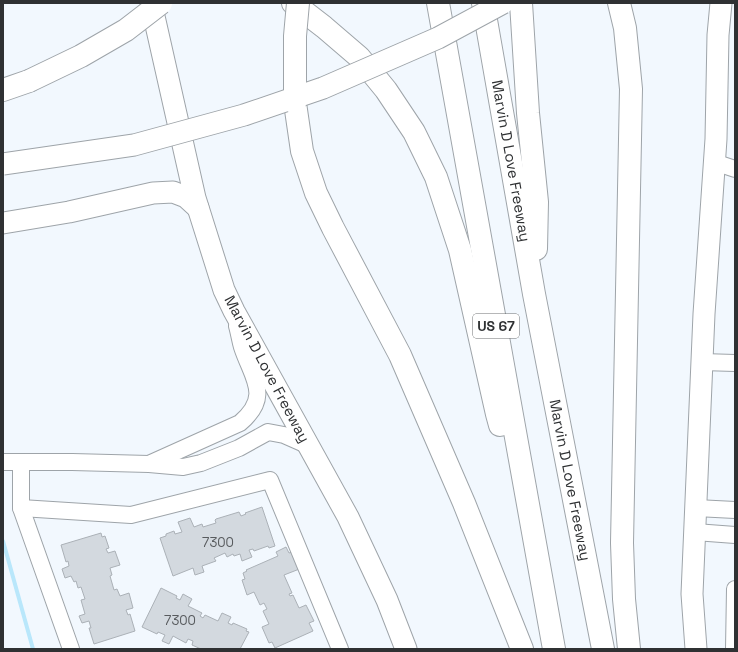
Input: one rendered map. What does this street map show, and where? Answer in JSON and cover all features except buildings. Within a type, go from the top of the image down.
[{"type":"highway","points":[[3,90],[29,81],[81,56],[126,30],[161,3]]},
{"type":"highway","points":[[293,3],[359,57],[386,90],[414,132],[436,177],[460,250],[497,414],[528,504]]},
{"type":"highway","points":[[298,3],[295,36],[295,103],[302,151],[316,193],[400,355],[464,503],[522,649]]},
{"type":"highway","name":"US 67","points":[[438,3],[554,649]]},
{"type":"highway","name":"Marvin D Love Freeway","points":[[483,3],[534,294],[603,649]]},
{"type":"highway","points":[[521,3],[528,113],[537,202],[534,294]]},
{"type":"highway","points":[[619,3],[625,28],[631,88],[622,543],[624,599],[629,649]]},
{"type":"main road","name":"Marvin D Love Freeway","points":[[151,3],[181,140],[198,208],[224,290],[234,311],[348,518],[388,600],[406,649]]},
{"type":"main road","points":[[3,164],[134,145],[244,115],[323,88],[438,38],[503,3]]},
{"type":"main road","points":[[696,649],[692,594],[694,532],[714,162],[718,35],[721,3]]},
{"type":"main road","points":[[3,223],[69,212],[153,193],[173,192],[186,197],[198,208]]},
{"type":"street","points":[[714,162],[735,157]]},
{"type":"street","points":[[714,162],[735,169]]},
{"type":"street","points":[[149,464],[240,423],[250,415],[256,404],[257,392],[255,376],[242,347],[234,311]]},
{"type":"street","points":[[702,362],[735,363]]},
{"type":"street","points":[[3,462],[149,464],[183,467],[201,463],[239,448],[268,432],[284,435],[309,446]]},
{"type":"street","points":[[20,462],[21,508],[71,649]]},
{"type":"street","points":[[21,508],[131,515],[270,480],[340,649]]},
{"type":"street","points":[[696,508],[735,510]]},
{"type":"street","points":[[694,532],[735,535]]},
{"type":"street","points":[[734,649],[735,589]]},
{"type":"waterway","points":[[3,541],[33,649]]}]
